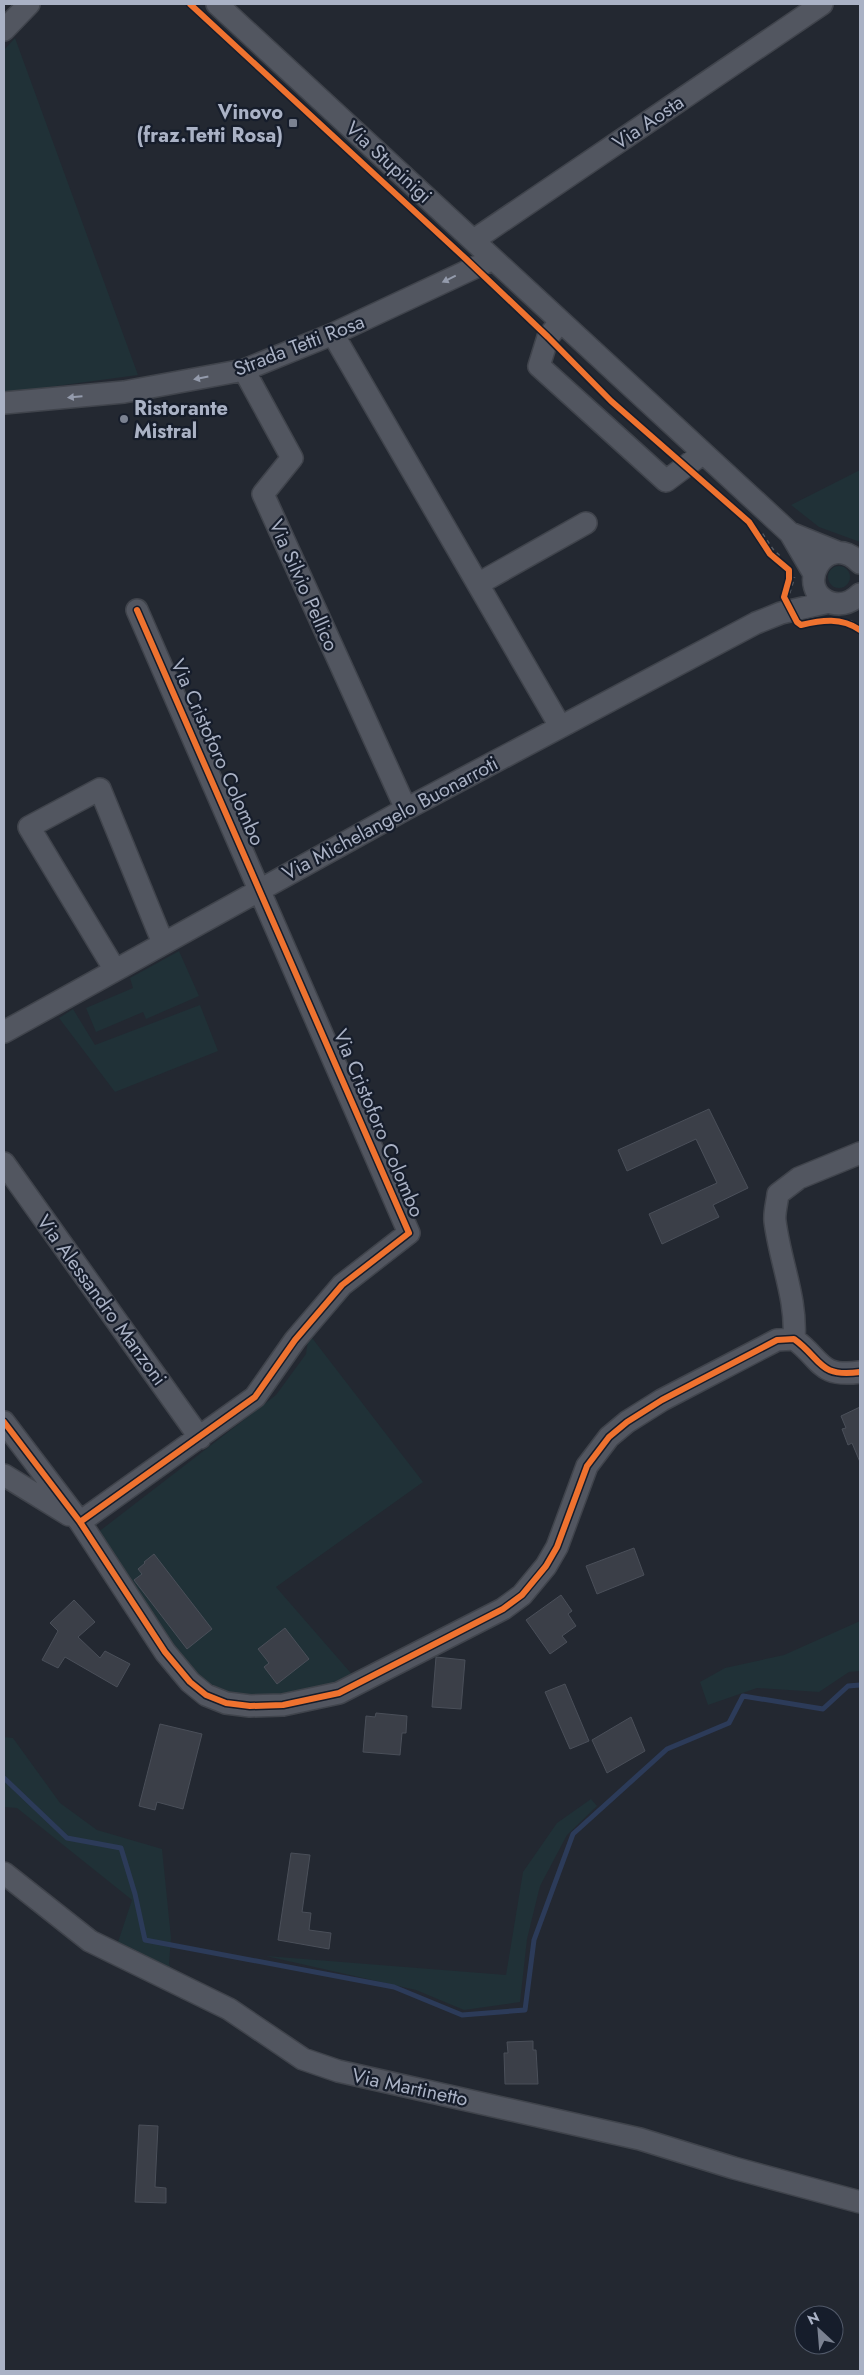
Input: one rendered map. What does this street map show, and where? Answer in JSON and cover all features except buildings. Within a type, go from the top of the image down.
[{"type":"street","points":[[4,30],[29,4]]},
{"type":"street","name":"Via Stupinigi","points":[[217,4],[474,240],[702,454],[790,533],[837,552],[854,556],[860,562]]},
{"type":"street","name":"Via Aosta","points":[[474,240],[822,4]]},
{"type":"street","name":"Strada Tetti Rosa","points":[[4,403],[124,392],[244,370],[334,334],[493,259]]},
{"type":"street","points":[[560,322],[548,337],[539,366],[666,481],[702,454]]},
{"type":"street","points":[[334,334],[560,726]]},
{"type":"street","name":"Via Silvio Pellico","points":[[244,370],[292,458],[263,494],[406,809]]},
{"type":"street","points":[[478,584],[586,524]]},
{"type":"street","name":"Via Stupinigi","points":[[790,533],[822,597],[848,606]]},
{"type":"street","name":"Via Michelangelo Buonarroti","points":[[4,1032],[260,888],[560,726],[785,609],[814,578],[822,559],[837,552]]},
{"type":"street","name":"Via Michelangelo Buonarroti","points":[[785,609],[848,606]]},
{"type":"street","name":"Via Cristoforo Colombo","points":[[80,1522],[255,1397],[294,1340],[342,1285],[409,1233],[137,610]]},
{"type":"street","points":[[115,970],[28,827],[100,789],[163,943]]},
{"type":"street","points":[[794,1339],[796,1318],[793,1298],[774,1220],[778,1194],[799,1178],[860,1153]]},
{"type":"street","name":"Via Alessandro Manzoni","points":[[4,1163],[200,1438]]},
{"type":"street","points":[[4,1422],[80,1522],[165,1652],[190,1682],[206,1695],[226,1703],[250,1706],[283,1705],[340,1693],[480,1622],[503,1609],[522,1595],[534,1582],[557,1547],[579,1482],[587,1466],[609,1436],[662,1400],[777,1340],[794,1339],[822,1368],[832,1372],[847,1374],[860,1372]]},
{"type":"street","points":[[4,1475],[80,1522]]},
{"type":"street","name":"Via Martinetto","points":[[4,1873],[90,1941],[229,2009],[303,2059],[338,2071],[640,2139],[734,2168],[860,2202]]},
{"type":"path","points":[[756,532],[770,554],[782,565]]},
{"type":"path","points":[[785,609],[784,597],[790,579],[789,570]]},
{"type":"path","points":[[848,606],[850,623],[860,630]]},
{"type":"shaded area","points":[[15,38],[138,375],[4,393],[4,50]]},
{"type":"shaded area","points":[[860,470],[860,542],[819,527],[791,505]]},
{"type":"shaded area","points":[[839,566],[847,569],[850,577],[847,585],[839,588],[831,585],[828,577],[831,569]]},
{"type":"shaded area","points":[[179,951],[199,996],[146,1019],[143,1012],[96,1032],[86,1008],[133,988],[130,978]]},
{"type":"shaded area","points":[[200,1005],[218,1051],[115,1092],[59,1018],[73,1009],[95,1045]]},
{"type":"shaded area","points":[[309,1334],[423,1482],[276,1587],[356,1679],[263,1700],[215,1692],[183,1664],[97,1533],[276,1395],[306,1354]]},
{"type":"shaded area","points":[[860,1621],[860,1671],[849,1672],[819,1692],[757,1688],[708,1705],[700,1682],[725,1668],[784,1655]]},
{"type":"shaded area","points":[[4,1737],[13,1738],[60,1803],[97,1830],[162,1849],[171,1938],[169,1964],[183,1993],[112,1960],[132,1900],[17,1808],[4,1807]]},
{"type":"shaded area","points":[[591,1799],[597,1806],[567,1835],[540,1886],[527,1939],[520,2002],[464,2010],[416,1990],[266,1956],[506,1975],[523,1872],[557,1823]]},
{"type":"waterway","points":[[4,1778],[67,1838],[121,1848],[135,1894],[145,1940],[394,1987],[462,2015],[525,2010],[534,1940],[573,1834],[667,1749],[729,1723],[743,1696],[823,1709],[848,1686],[860,1685]]},
{"type":"cycle path","points":[[190,4],[466,259],[548,337],[611,401],[749,522],[770,554],[789,570],[789,579],[784,597],[797,622],[801,625],[824,621],[839,621],[860,630]]},
{"type":"cycle path","points":[[80,1522],[255,1397],[295,1340],[342,1285],[409,1233],[137,610]]},
{"type":"cycle path","points":[[4,1422],[80,1522],[165,1652],[190,1682],[206,1695],[226,1703],[250,1706],[283,1705],[339,1693],[503,1609],[522,1595],[546,1566],[557,1547],[587,1466],[609,1437],[627,1422],[662,1400],[777,1340],[794,1339],[828,1369],[846,1373],[860,1372]]},
{"type":"place","name":"Vinovo (fraz.Tetti Rosa)","points":[[293,123]]},
{"type":"place","name":"Ristorante Mistral","points":[[124,419]]}]
